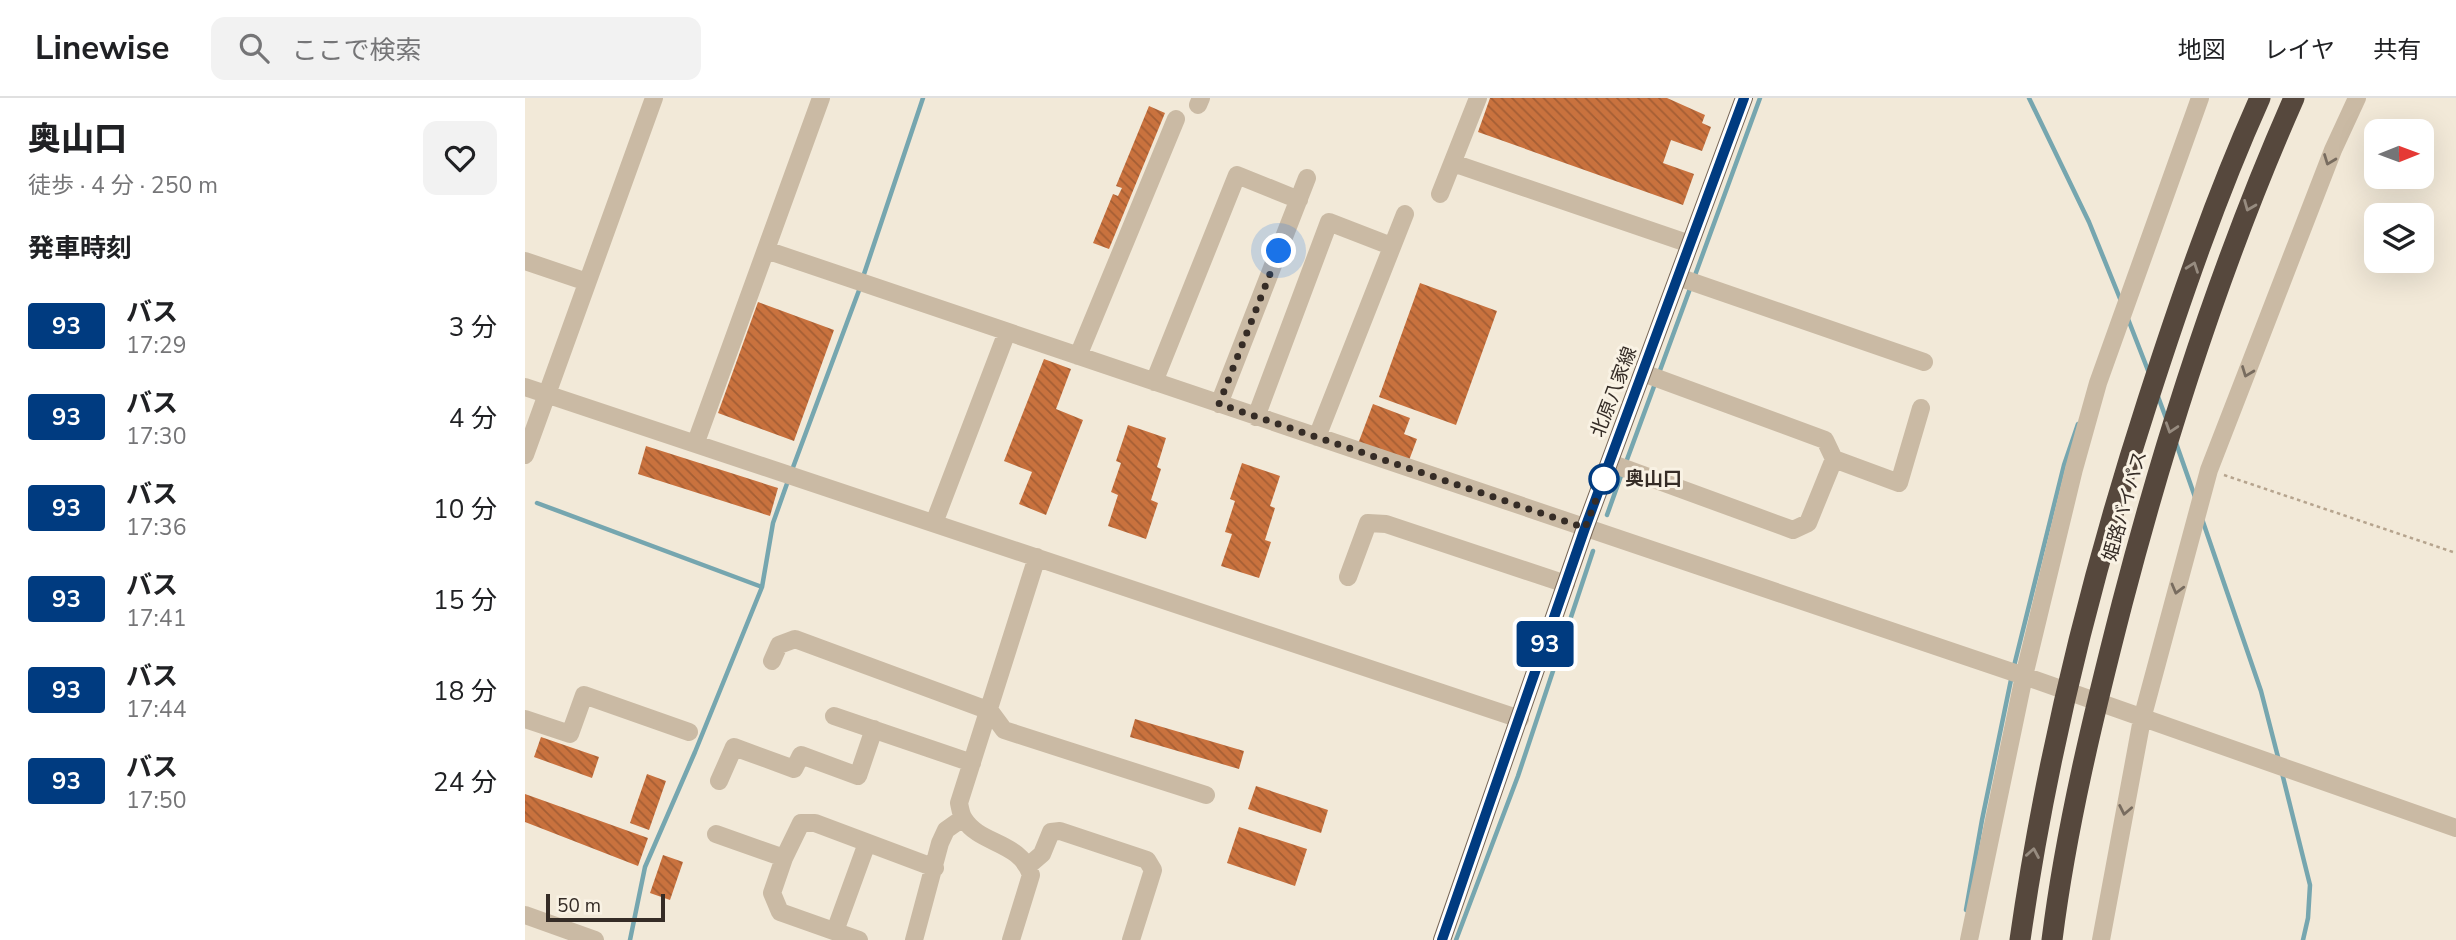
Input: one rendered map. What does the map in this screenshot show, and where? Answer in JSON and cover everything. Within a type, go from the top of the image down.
[{"type":"highway","name":"姫路バイパス","points":[[2021,930],[2061,712],[2124,475],[2205,233],[2260,98]]},
{"type":"highway","name":"姫路バイパス","points":[[2053,933],[2092,720],[2153,484],[2235,242],[2294,98]]},
{"type":"main road","name":"北原八家線","points":[[1442,940],[1585,528],[1744,98]]},
{"type":"street","points":[[525,455],[654,98]]},
{"type":"street","points":[[696,442],[821,98]]},
{"type":"street","points":[[1440,194],[1478,98]]},
{"type":"street","points":[[1974,939],[2024,676],[2074,469],[2098,383],[2200,98]]},
{"type":"street","points":[[2101,940],[2142,719],[2209,470],[2333,150],[2357,98]]},
{"type":"street","points":[[1078,356],[1176,119]]},
{"type":"street","points":[[1453,163],[1690,244]]},
{"type":"street","points":[[1154,382],[1237,174],[1299,200]]},
{"type":"street","points":[[1219,404],[1307,178]]},
{"type":"street","points":[[1317,438],[1405,214]]},
{"type":"street","points":[[1256,416],[1329,222],[1391,246]]},
{"type":"street","points":[[766,250],[2024,676],[2456,828]]},
{"type":"street","points":[[525,261],[587,282]]},
{"type":"street","points":[[1678,277],[1924,362]]},
{"type":"street","points":[[934,523],[1007,332]]},
{"type":"street","points":[[1643,373],[1825,440],[1834,459],[1899,483],[1921,408]]},
{"type":"street","points":[[525,387],[1520,719]]},
{"type":"street","points":[[1610,463],[1794,530],[1808,523],[1834,459]]},
{"type":"street","points":[[1348,577],[1368,523],[1386,524],[1566,584]]},
{"type":"street","points":[[1011,940],[1031,875],[1028,866],[1019,854],[974,829],[963,818],[960,803],[1037,557]]},
{"type":"street","points":[[772,661],[779,645],[795,639],[990,711],[1005,730],[1206,795]]},
{"type":"street","points":[[525,719],[569,734],[584,695],[689,732]]},
{"type":"street","points":[[834,716],[972,762]]},
{"type":"street","points":[[719,781],[734,747],[794,769],[801,755],[858,776],[874,729]]},
{"type":"street","points":[[914,940],[946,830],[963,818]]},
{"type":"street","points":[[859,940],[780,912],[772,894],[784,858],[801,823],[815,823],[935,868]]},
{"type":"street","points":[[1028,866],[1042,854],[1051,832],[1061,831],[1147,860],[1153,870],[1131,940]]},
{"type":"street","points":[[716,834],[784,858]]},
{"type":"street","points":[[835,931],[867,843]]},
{"type":"street","points":[[525,915],[596,940]]},
{"type":"path","points":[[2209,470],[2456,554]]},
{"type":"building","points":[[1490,98],[1667,98],[1705,115],[1702,123],[1711,127],[1702,151],[1671,140],[1663,163],[1694,174],[1683,205],[1478,132]]},
{"type":"building","points":[[1149,106],[1165,113],[1109,249],[1093,243],[1113,194],[1118,196],[1122,188],[1116,186]]},
{"type":"building","points":[[1420,283],[1497,311],[1456,425],[1379,397]]},
{"type":"building","points":[[758,302],[834,330],[794,441],[718,413]]},
{"type":"building","points":[[1044,359],[1071,369],[1056,409],[1083,420],[1046,515],[1019,504],[1032,472],[1004,461]]},
{"type":"building","points":[[1373,404],[1410,418],[1404,434],[1417,439],[1408,463],[1358,444]]},
{"type":"building","points":[[1128,425],[1166,438],[1157,467],[1161,469],[1151,500],[1158,503],[1146,539],[1108,526],[1118,495],[1111,492],[1121,463],[1116,461]]},
{"type":"building","points":[[646,446],[778,488],[770,516],[638,474]]},
{"type":"building","points":[[1242,463],[1280,476],[1270,506],[1275,508],[1265,540],[1271,542],[1259,578],[1221,566],[1232,534],[1225,532],[1235,501],[1230,499]]},
{"type":"building","points":[[1135,719],[1244,751],[1239,769],[1130,737]]},
{"type":"building","points":[[541,737],[599,757],[592,778],[534,757]]},
{"type":"building","points":[[647,774],[666,781],[649,830],[630,823]]},
{"type":"building","points":[[1256,786],[1328,810],[1321,833],[1248,809]]},
{"type":"building","points":[[525,794],[648,838],[638,866],[525,822]]},
{"type":"building","points":[[1239,827],[1307,849],[1295,886],[1227,863]]},
{"type":"building","points":[[663,855],[683,862],[670,900],[650,893]]},
{"type":"waterway","points":[[863,277],[923,98]]},
{"type":"waterway","points":[[1694,278],[1760,98]]},
{"type":"waterway","points":[[2029,98],[2089,222],[2121,301]]},
{"type":"waterway","points":[[792,470],[861,285]]},
{"type":"waterway","points":[[1659,373],[1691,286]]},
{"type":"waterway","points":[[2128,319],[2149,373]]},
{"type":"waterway","points":[[1625,465],[1656,381]]},
{"type":"waterway","points":[[2157,394],[2166,418]]},
{"type":"waterway","points":[[2014,666],[2064,465],[2078,424]]},
{"type":"waterway","points":[[2176,443],[2195,497]]},
{"type":"waterway","points":[[1607,515],[1622,473]]},
{"type":"waterway","points":[[630,940],[645,867],[762,587],[773,523],[789,478]]},
{"type":"waterway","points":[[537,503],[762,587]]},
{"type":"waterway","points":[[2202,519],[2261,691],[2279,761]]},
{"type":"waterway","points":[[1456,940],[1518,776],[1593,551]]},
{"type":"waterway","points":[[1966,910],[2012,675]]},
{"type":"waterway","points":[[2282,773],[2310,885],[2308,918],[2303,940]]},
{"type":"bus line","name":"93","points":[[1442,940],[1585,528],[1744,98]]},
{"type":"place","name":"奥山口","points":[[1604,479]]},
{"type":"route","points":[[1279,251],[1219,404],[1585,528],[1604,479]]}]
